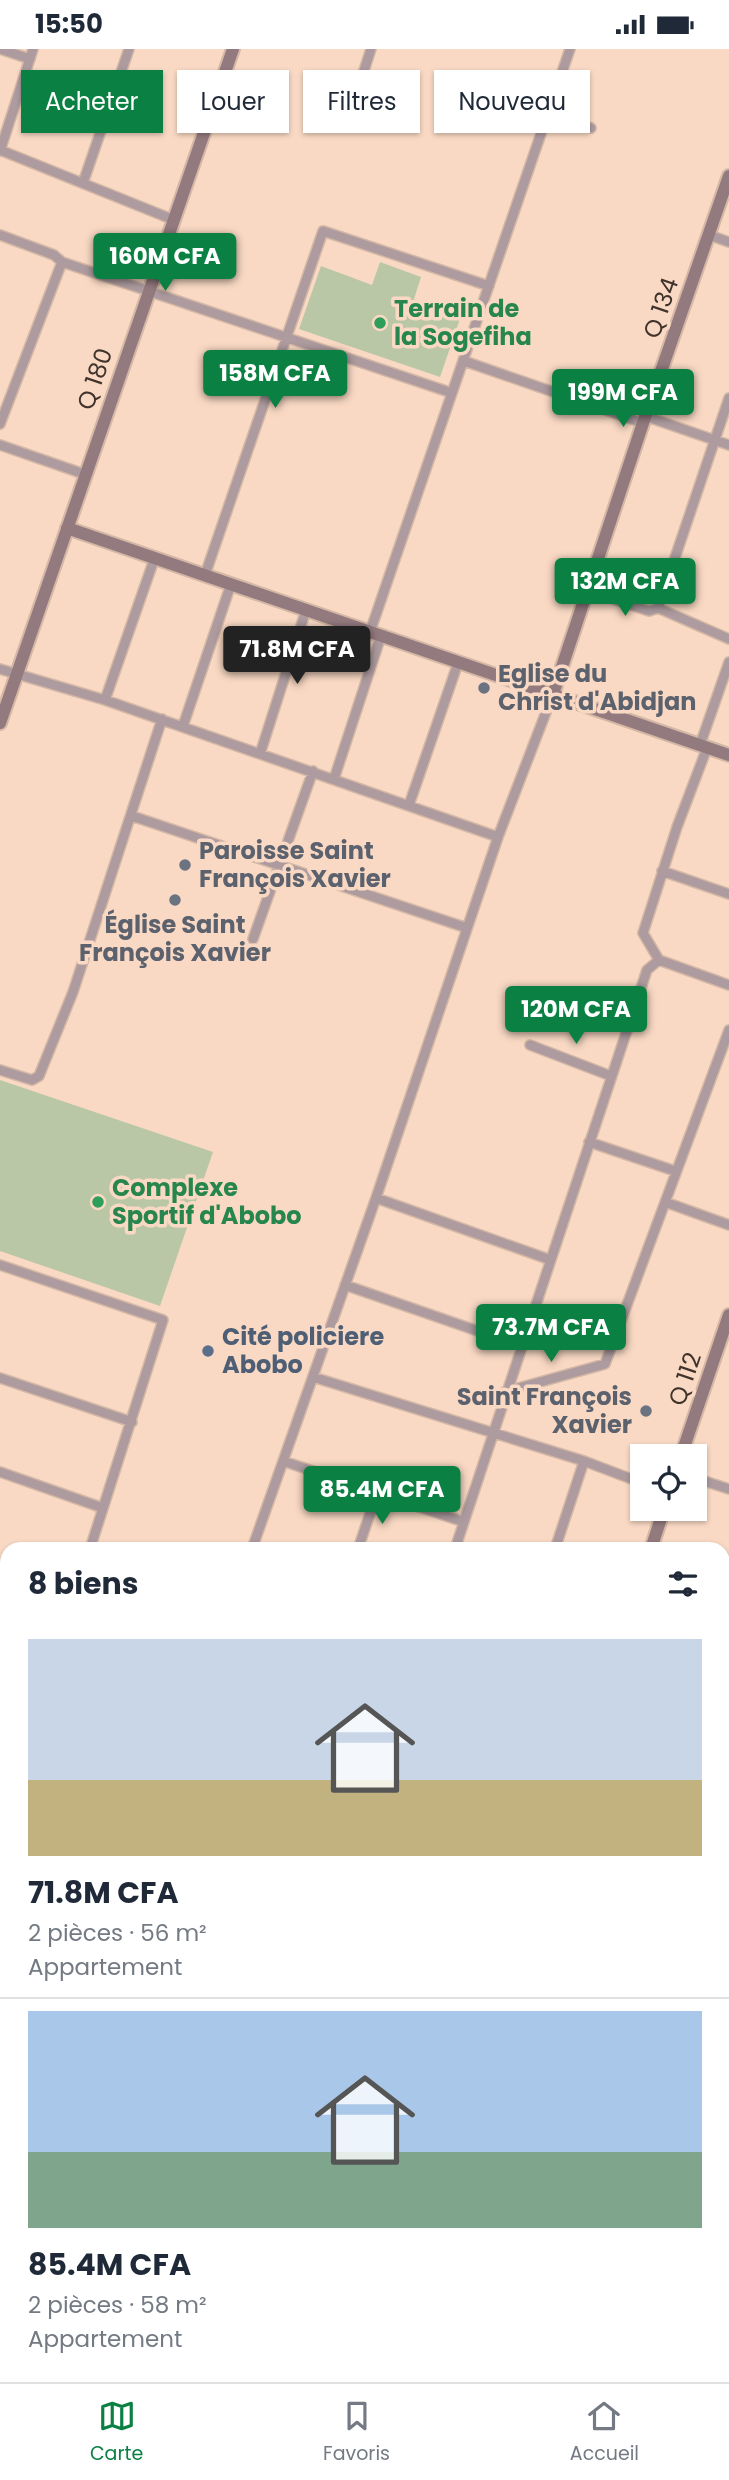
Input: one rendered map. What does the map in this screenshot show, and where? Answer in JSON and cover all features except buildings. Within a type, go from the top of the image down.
[{"type":"street","points":[[0,49],[31,54],[0,150],[174,221]]},
{"type":"street","points":[[83,183],[129,49]]},
{"type":"street","name":"Q 180","points":[[0,723],[233,49]]},
{"type":"street","points":[[364,70],[371,49]]},
{"type":"street","points":[[563,70],[570,49]]},
{"type":"street","points":[[334,779],[376,634],[453,393],[542,133]]},
{"type":"street","name":"Q 134","points":[[553,694],[644,419],[729,176]]},
{"type":"street","points":[[205,575],[321,234],[325,230],[489,286]]},
{"type":"street","points":[[0,235],[54,255],[62,262],[453,393]]},
{"type":"street","points":[[709,235],[729,242]]},
{"type":"street","points":[[0,424],[62,262]]},
{"type":"street","points":[[464,361],[729,445]]},
{"type":"street","points":[[658,608],[729,398]]},
{"type":"street","points":[[0,445],[85,474]]},
{"type":"street","points":[[67,528],[729,755]]},
{"type":"street","points":[[105,700],[155,557]]},
{"type":"street","points":[[183,726],[231,583]]},
{"type":"street","points":[[587,590],[649,611],[658,608],[729,639]]},
{"type":"street","points":[[260,754],[306,610]]},
{"type":"street","points":[[729,662],[643,933],[659,960],[729,985]]},
{"type":"street","points":[[409,805],[458,663]]},
{"type":"street","points":[[0,669],[183,726],[498,837]]},
{"type":"street","points":[[254,1542],[376,1198],[498,837],[553,694]]},
{"type":"street","points":[[0,1070],[32,1080],[39,1076],[73,992],[162,719]]},
{"type":"street","points":[[253,939],[313,771]]},
{"type":"street","points":[[132,816],[467,927]]},
{"type":"street","points":[[662,871],[729,894]]},
{"type":"street","points":[[457,1542],[494,1434],[504,1392],[646,970],[659,960]]},
{"type":"street","points":[[504,1392],[605,1364],[676,1171],[726,1052],[729,1030]]},
{"type":"street","points":[[530,1045],[611,1076]]},
{"type":"street","points":[[589,1142],[676,1171]]},
{"type":"street","points":[[376,1198],[548,1259]]},
{"type":"street","points":[[665,1202],[729,1225]]},
{"type":"street","points":[[0,1265],[163,1320],[92,1542]]},
{"type":"street","points":[[345,1285],[521,1346]]},
{"type":"street","name":"Q 112","points":[[685,1444],[729,1315]]},
{"type":"street","points":[[313,1377],[583,1461],[630,1479]]},
{"type":"street","points":[[0,1378],[132,1422]]},
{"type":"street","points":[[282,1461],[464,1522]]},
{"type":"street","points":[[557,1542],[583,1461]]},
{"type":"street","points":[[0,1472],[103,1508]]},
{"type":"street","points":[[707,1482],[729,1489]]},
{"type":"street","points":[[360,1542],[377,1493]]},
{"type":"street","points":[[653,1542],[660,1521]]},
{"type":"green space","name":"Terrain de la Sogefiha","points":[[380,262],[421,277],[414,299],[461,316],[440,377],[299,329],[321,266],[372,285]]},
{"type":"green space","name":"Complexe Sportif d'Abobo","points":[[0,1080],[213,1152],[160,1306],[0,1251]]},
{"type":"place","name":"Terrain de la Sogefiha","points":[[380,323]]},
{"type":"place","name":"Eglise du Christ d'Abidjan","points":[[484,688]]},
{"type":"place","name":"Paroisse Saint François Xavier","points":[[185,865]]},
{"type":"place","name":"Église Saint François Xavier","points":[[175,900]]},
{"type":"place","name":"Complexe Sportif d'Abobo","points":[[98,1202]]},
{"type":"place","name":"Cité policiere Abobo","points":[[208,1351]]},
{"type":"place","name":"Saint François Xavier","points":[[646,1411]]}]
